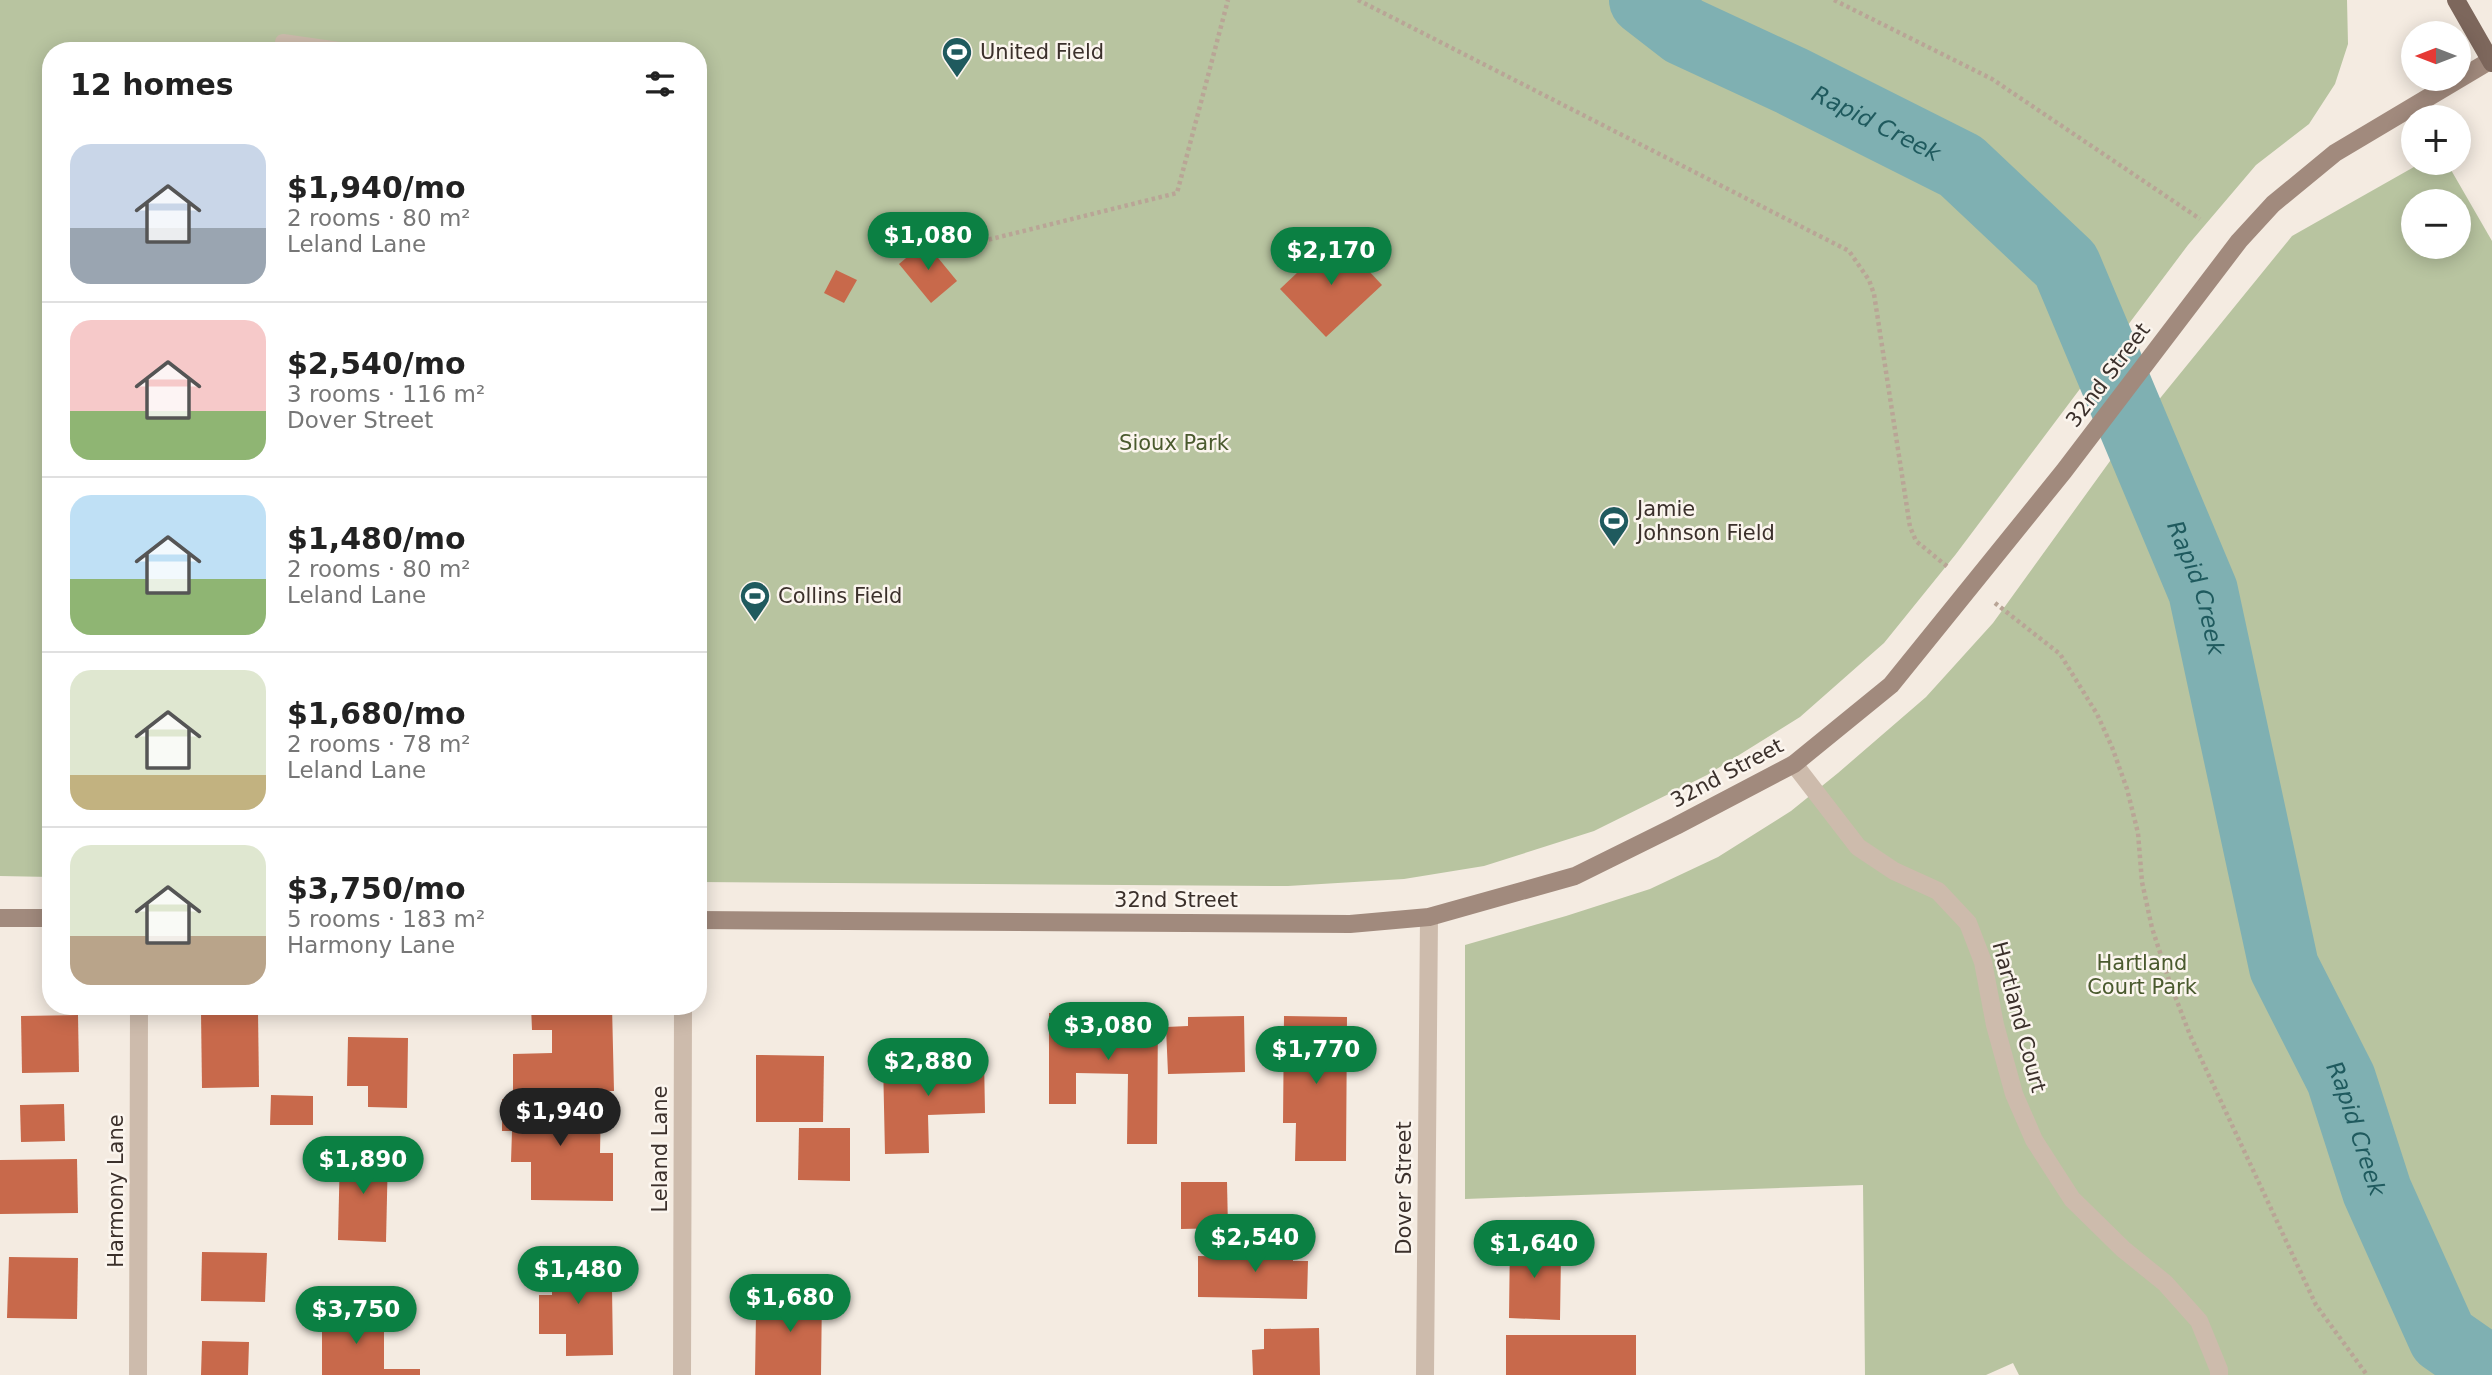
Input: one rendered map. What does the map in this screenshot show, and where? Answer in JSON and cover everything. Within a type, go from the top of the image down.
[{"type":"main road","points":[[2456,0],[2492,61]]},
{"type":"street","name":"32nd Street","points":[[707,920],[1350,924],[1429,917],[1575,876],[1794,764],[1891,685],[2064,471],[2239,241],[2294,185],[2335,153],[2492,61]]},
{"type":"street","name":"Hartland Court","points":[[1794,764],[1858,847],[1894,871],[1938,891],[1968,923],[1983,962],[1995,1025],[2014,1094],[2034,1140],[2071,1199],[2123,1249],[2165,1283],[2199,1321],[2219,1375]]},
{"type":"street","name":"Dover Street","points":[[1425,1375],[1429,917]]},
{"type":"street","points":[[0,918],[42,918]]},
{"type":"street","name":"Harmony Lane","points":[[138,1375],[139,1015]]},
{"type":"street","name":"Leland Lane","points":[[682,1375],[683,1015]]},
{"type":"path","points":[[975,243],[1177,193],[1228,0]]},
{"type":"path","points":[[1834,0],[1993,79],[2200,219]]},
{"type":"green space","name":"Sioux Park","points":[[0,0],[2347,0],[2348,44],[2335,84],[2309,124],[2256,165],[2188,245],[1956,554],[1884,643],[1800,717],[1707,775],[1594,831],[1484,866],[1404,879],[1288,886],[707,882],[707,42],[42,42],[42,877],[0,876]]},
{"type":"green space","name":"Hartland Court Park","points":[[2401,174],[2454,175],[2462,189],[2401,189],[2401,259],[2471,259],[2471,205],[2492,241],[2492,1375],[2019,1375],[2013,1363],[1986,1375],[1865,1375],[1863,1185],[1465,1199],[1465,945],[1650,889],[1718,857],[1791,811],[1926,697],[1993,623],[2118,450],[2292,236]]},
{"type":"building","points":[[1336,236],[1382,285],[1326,337],[1280,289]]},
{"type":"building","points":[[925,242],[957,281],[931,303],[899,264]]},
{"type":"building","points":[[836,270],[857,280],[844,303],[824,293]]},
{"type":"building","points":[[1049,1013],[1158,1014],[1157,1144],[1127,1144],[1128,1074],[1076,1073],[1076,1104],[1049,1104]]},
{"type":"building","points":[[78,1015],[79,1072],[22,1073],[21,1016]]},
{"type":"building","points":[[201,1015],[258,1015],[259,1087],[202,1088]]},
{"type":"building","points":[[531,1015],[612,1015],[614,1091],[513,1092],[513,1054],[552,1053],[552,1030],[532,1030]]},
{"type":"building","points":[[1244,1016],[1245,1072],[1168,1074],[1166,1027],[1188,1026],[1188,1017]]},
{"type":"building","points":[[1284,1016],[1347,1017],[1346,1161],[1295,1161],[1296,1123],[1283,1123]]},
{"type":"building","points":[[348,1037],[408,1038],[407,1108],[368,1107],[368,1086],[347,1086]]},
{"type":"building","points":[[756,1055],[824,1056],[823,1122],[756,1122]]},
{"type":"building","points":[[984,1058],[985,1113],[928,1115],[929,1153],[885,1154],[883,1060]]},
{"type":"building","points":[[271,1095],[313,1096],[313,1125],[270,1125]]},
{"type":"building","points":[[502,1099],[601,1101],[600,1153],[613,1153],[613,1201],[531,1200],[531,1162],[511,1162],[512,1131],[502,1131]]},
{"type":"building","points":[[64,1104],[65,1141],[21,1142],[20,1105]]},
{"type":"building","points":[[799,1128],[850,1128],[850,1181],[798,1180]]},
{"type":"building","points":[[340,1150],[388,1152],[386,1242],[338,1240]]},
{"type":"building","points":[[77,1159],[78,1213],[0,1214],[0,1160]]},
{"type":"building","points":[[1181,1182],[1227,1182],[1228,1228],[1181,1229]]},
{"type":"building","points":[[1510,1235],[1542,1235],[1541,1253],[1561,1253],[1560,1320],[1509,1318]]},
{"type":"building","points":[[1251,1240],[1293,1241],[1293,1261],[1308,1261],[1307,1299],[1198,1297],[1198,1256],[1251,1257]]},
{"type":"building","points":[[202,1252],[267,1253],[265,1302],[201,1301]]},
{"type":"building","points":[[598,1252],[598,1288],[612,1288],[613,1355],[566,1356],[566,1334],[539,1334],[539,1295],[552,1295],[552,1253]]},
{"type":"building","points":[[9,1257],[78,1258],[77,1319],[7,1318]]},
{"type":"building","points":[[765,1290],[822,1292],[821,1375],[755,1375],[756,1314],[765,1314]]},
{"type":"building","points":[[322,1315],[384,1315],[384,1369],[420,1369],[420,1375],[322,1375]]},
{"type":"building","points":[[1319,1328],[1320,1375],[1253,1375],[1252,1350],[1264,1349],[1264,1329]]},
{"type":"building","points":[[1506,1335],[1636,1335],[1636,1375],[1506,1375]]},
{"type":"building","points":[[202,1341],[249,1342],[248,1375],[201,1375]]},
{"type":"waterway","name":"Rapid Creek","points":[[1644,0],[1684,31],[1792,81],[1961,166],[2066,265],[2203,591],[2284,967],[2341,1079],[2377,1191],[2443,1338],[2492,1372]]},
{"type":"place","name":"United Field","points":[[957,79]]},
{"type":"place","name":"Jamie Johnson Field","points":[[1614,548]]},
{"type":"place","name":"Collins Field","points":[[755,623]]}]
